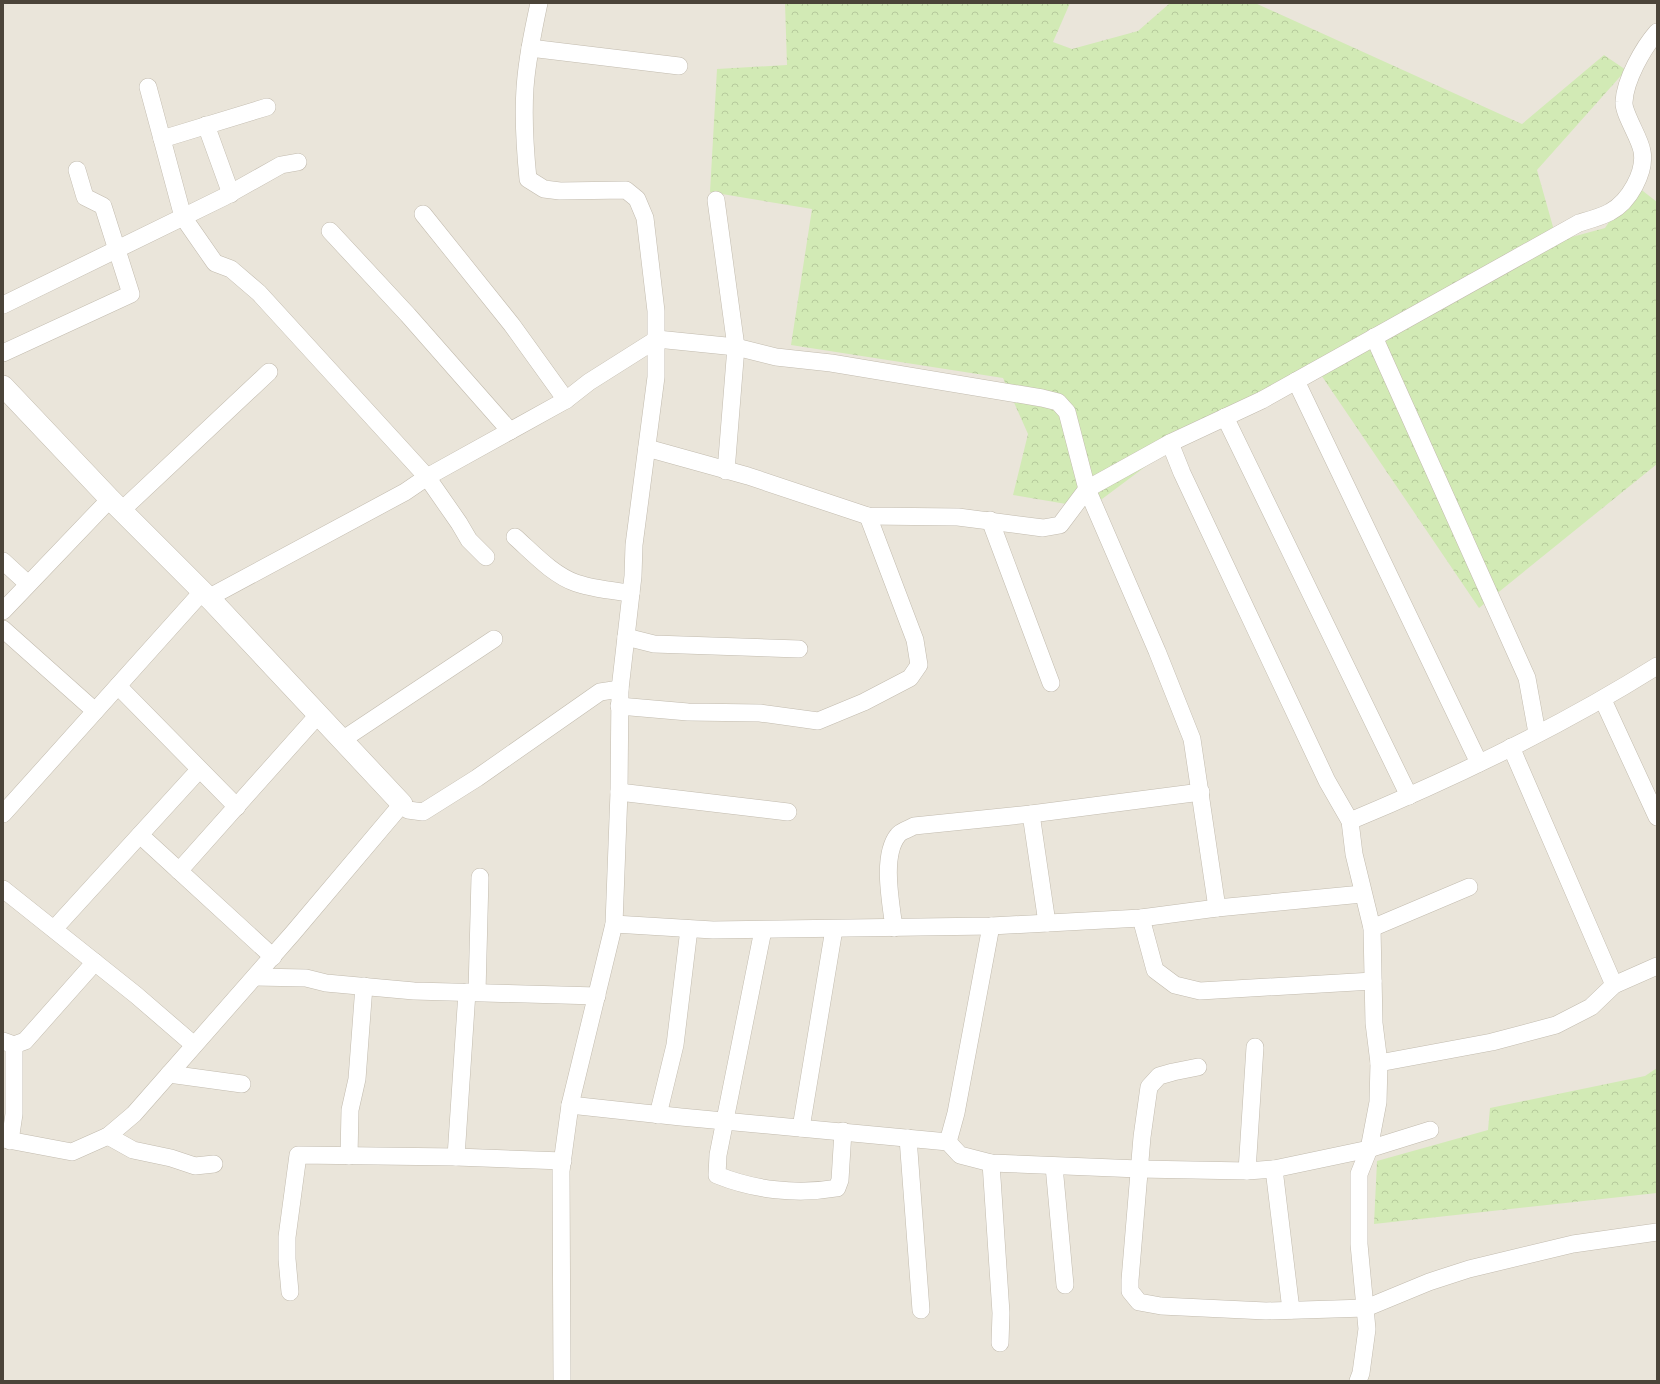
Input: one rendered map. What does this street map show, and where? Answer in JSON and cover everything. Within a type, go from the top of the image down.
[{"type":"street","points":[[539,3],[530,48],[525,88],[525,149],[528,179],[544,189],[560,191],[626,190],[637,199],[645,218],[656,311],[657,339],[656,377],[634,545],[631,593],[620,689],[619,792],[614,924],[570,1105],[563,1162],[562,1381]]},
{"type":"street","points":[[647,448],[726,471],[868,516],[958,517],[1042,528],[1060,525],[1087,489],[1170,443],[1226,417],[1296,381],[1579,223],[1611,212],[1630,194],[1641,173],[1642,151],[1624,103],[1633,69],[1649,41],[1657,32]]},
{"type":"street","points":[[530,48],[679,66]]},
{"type":"street","points":[[148,87],[183,217],[215,263],[231,269],[259,293],[427,477],[469,540],[486,557]]},
{"type":"street","points":[[162,139],[206,124],[267,107]]},
{"type":"street","points":[[206,124],[231,194]]},
{"type":"street","points":[[3,305],[231,194],[281,165],[298,162]]},
{"type":"street","points":[[3,353],[131,294],[118,249],[103,206],[85,197],[77,170]]},
{"type":"street","points":[[716,200],[736,347],[726,471]]},
{"type":"street","points":[[423,214],[512,325],[566,400]]},
{"type":"street","points":[[330,231],[408,315],[510,431]]},
{"type":"street","points":[[1374,337],[1527,678],[1537,733]]},
{"type":"street","points":[[3,814],[118,686],[205,595],[405,492],[427,477],[566,400],[589,382],[657,339],[736,347],[776,357],[831,363],[1042,398],[1058,402],[1067,412],[1087,489],[1157,651],[1192,739],[1218,908]]},
{"type":"street","points":[[3,611],[28,584],[269,372]]},
{"type":"street","points":[[1296,381],[1479,763]]},
{"type":"street","points":[[3,386],[116,505],[205,595],[408,810],[423,812],[477,778],[600,692],[620,689]]},
{"type":"street","points":[[1226,417],[1409,796]]},
{"type":"street","points":[[1170,443],[1182,473],[1277,671],[1327,781],[1350,821],[1354,854],[1362,894],[1372,928],[1374,1023],[1379,1063],[1378,1102],[1369,1149],[1359,1174],[1359,1244],[1367,1329],[1362,1372],[1358,1381]]},
{"type":"street","points":[[619,706],[688,712],[760,713],[818,721],[864,702],[910,678],[919,665],[915,640],[868,516]]},
{"type":"street","points":[[990,520],[1051,683]]},
{"type":"street","points":[[515,537],[563,577],[576,584],[631,593]]},
{"type":"street","points":[[3,561],[28,584]]},
{"type":"street","points":[[3,629],[95,711]]},
{"type":"street","points":[[626,637],[654,644],[799,649]]},
{"type":"street","points":[[342,740],[494,639]]},
{"type":"street","points":[[1350,821],[1409,796],[1511,747],[1603,700],[1657,666]]},
{"type":"street","points":[[118,686],[237,807]]},
{"type":"street","points":[[1603,700],[1657,817]]},
{"type":"street","points":[[179,871],[318,715]]},
{"type":"street","points":[[1511,747],[1614,985]]},
{"type":"street","points":[[54,929],[199,770]]},
{"type":"street","points":[[619,792],[788,812]]},
{"type":"street","points":[[894,928],[889,881],[891,847],[899,833],[914,826],[1031,814],[1201,792]]},
{"type":"street","points":[[95,962],[25,1040],[8,1043],[14,1114],[6,1140],[72,1152],[108,1136],[134,1114],[255,977],[402,804]]},
{"type":"street","points":[[1031,814],[1047,923]]},
{"type":"street","points":[[140,835],[272,957]]},
{"type":"street","points":[[456,1157],[472,992],[480,877]]},
{"type":"street","points":[[1372,928],[1469,887]]},
{"type":"street","points":[[3,889],[95,962],[194,1045]]},
{"type":"street","points":[[614,924],[688,929],[763,930],[991,926],[1141,918],[1218,908],[1362,894]]},
{"type":"street","points":[[1141,918],[1155,970],[1175,985],[1200,991],[1373,981]]},
{"type":"street","points":[[948,1142],[956,1113],[991,926]]},
{"type":"street","points":[[658,1115],[675,1045],[688,929]]},
{"type":"street","points":[[801,1128],[834,929]]},
{"type":"street","points":[[763,930],[718,1155],[717,1175],[740,1184],[759,1188],[816,1192],[837,1188],[840,1180],[844,1132]]},
{"type":"street","points":[[1379,1063],[1492,1042],[1556,1025],[1591,1007],[1614,985],[1657,966]]},
{"type":"street","points":[[255,977],[306,978],[326,983],[472,992],[597,996]]},
{"type":"street","points":[[349,1156],[350,1110],[356,1079],[364,986]]},
{"type":"street","points":[[1247,1171],[1255,1047]]},
{"type":"street","points":[[1198,1067],[1159,1076],[1149,1087],[1144,1114],[1130,1291],[1140,1302],[1161,1306],[1266,1312],[1366,1308],[1429,1282],[1469,1269],[1573,1244],[1657,1232]]},
{"type":"street","points":[[169,1074],[242,1084]]},
{"type":"street","points":[[570,1105],[658,1115],[948,1142],[960,1155],[991,1163],[1139,1170],[1247,1171],[1274,1168],[1369,1149],[1430,1130]]},
{"type":"street","points":[[108,1136],[133,1150],[171,1158],[195,1166],[214,1164]]},
{"type":"street","points":[[908,1138],[921,1310]]},
{"type":"street","points":[[290,1292],[287,1259],[287,1236],[298,1154],[456,1157],[563,1162]]},
{"type":"street","points":[[991,1163],[1001,1313],[1000,1343]]},
{"type":"street","points":[[1054,1166],[1065,1285]]},
{"type":"street","points":[[1274,1168],[1291,1310]]},
{"type":"shaded area","points":[[3,3],[1657,3],[1657,1381],[3,1381]]},
{"type":"green space","points":[[785,3],[1070,3],[1053,42],[1072,49],[1138,31],[1170,3],[1255,3],[1522,124],[1604,55],[1626,70],[1537,170],[1557,241],[1605,228],[1634,184],[1657,202],[1657,464],[1479,608],[1315,366],[1253,414],[1209,419],[1090,508],[1013,495],[1028,434],[1003,378],[791,345],[812,209],[710,192],[717,69],[787,65]]},
{"type":"green space","points":[[1657,1068],[1657,1193],[1374,1224],[1377,1161],[1488,1130],[1490,1108],[1645,1076]]}]
